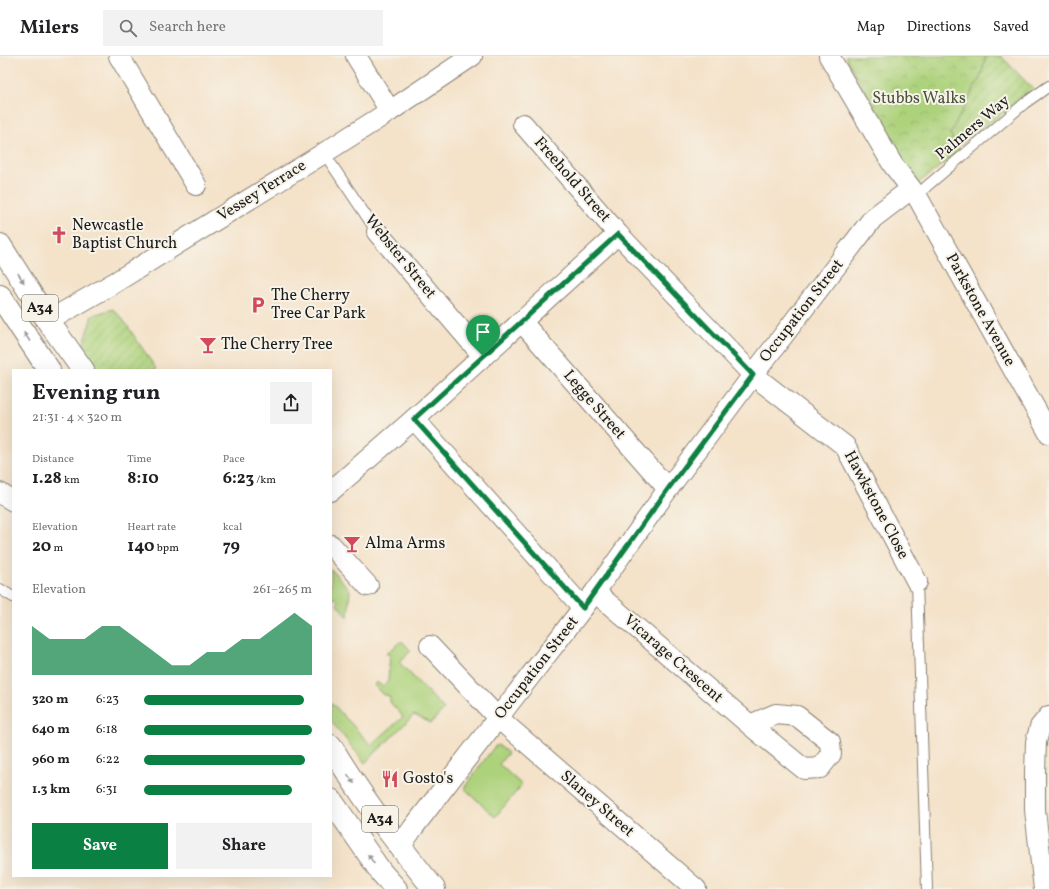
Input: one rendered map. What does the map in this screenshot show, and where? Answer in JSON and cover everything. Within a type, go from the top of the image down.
[{"type":"highway","name":"A34","points":[[0,245],[48,321],[82,369]]},
{"type":"highway","name":"A34","points":[[0,296],[47,369]]},
{"type":"highway","name":"A34","points":[[332,748],[346,772],[400,847],[434,889]]},
{"type":"highway","name":"A34","points":[[332,801],[381,872],[396,889]]},
{"type":"street","points":[[119,56],[196,186]]},
{"type":"street","points":[[356,56],[390,111]]},
{"type":"street","name":"Vessey Terrace","points":[[48,321],[324,153],[472,56]]},
{"type":"street","name":"Parkstone Avenue","points":[[829,56],[892,165],[914,192],[1049,432]]},
{"type":"street","name":"Freehold Street","points":[[523,124],[618,234],[753,375]]},
{"type":"street","name":"Occupation Street","points":[[400,847],[413,828],[583,608],[668,489],[873,218],[914,192]]},
{"type":"street","name":"Webster Street","points":[[377,232],[483,356]]},
{"type":"street","points":[[332,490],[414,419],[618,234]]},
{"type":"street","name":"Legge Street","points":[[521,321],[668,489]]},
{"type":"street","name":"Hawkstone Close","points":[[753,375],[845,446],[918,582]]},
{"type":"street","points":[[414,419],[583,608]]},
{"type":"street","points":[[0,493],[12,500]]},
{"type":"street","points":[[332,547],[368,586]]},
{"type":"street","name":"Vicarage Crescent","points":[[595,592],[750,725]]},
{"type":"street","name":"Slaney Street","points":[[430,646],[498,718],[696,889]]},
{"type":"street","points":[[1044,889],[1035,810],[1034,772],[1036,742],[1040,727],[1049,716]]},
{"type":"lane","name":"Palmers Way","points":[[914,192],[933,181],[1026,103],[1049,86]]},
{"type":"lane","name":"Webster Street","points":[[324,153],[377,232]]},
{"type":"lane","points":[[918,582],[927,889]]},
{"type":"lane","points":[[0,589],[12,596]]},
{"type":"green space","name":"Stubbs Walks","points":[[845,56],[986,56],[981,76],[950,134],[960,151],[917,184],[907,174],[902,158]]},
{"type":"green space","points":[[986,56],[1001,56],[1034,90],[957,147],[950,134],[981,76]]},
{"type":"green space","points":[[113,309],[122,318],[156,369],[95,369],[82,350],[92,315]]},
{"type":"green space","points":[[332,570],[350,590],[348,618],[337,604],[338,601],[335,598],[332,598]]},
{"type":"green space","points":[[400,642],[403,642],[411,651],[399,662],[444,709],[431,723],[414,715],[365,763],[332,722],[332,703],[371,745],[403,717],[390,702],[388,695],[383,695],[374,685],[376,682],[383,686],[388,681],[390,654],[386,654]]},
{"type":"green space","points":[[498,745],[508,753],[499,764],[522,785],[495,817],[464,788],[494,747]]},
{"type":"place","name":"Newcastle Baptist Church","points":[[59,235]]},
{"type":"place","name":"The Cherry Tree Car Park","points":[[258,305]]},
{"type":"place","name":"The Cherry Tree","points":[[208,345]]},
{"type":"place","name":"Alma Arms","points":[[352,544]]},
{"type":"place","name":"Gosto's","points":[[390,779]]},
{"type":"route","points":[[618,234],[753,375],[668,489],[583,608],[414,419],[483,356],[618,234]]}]
